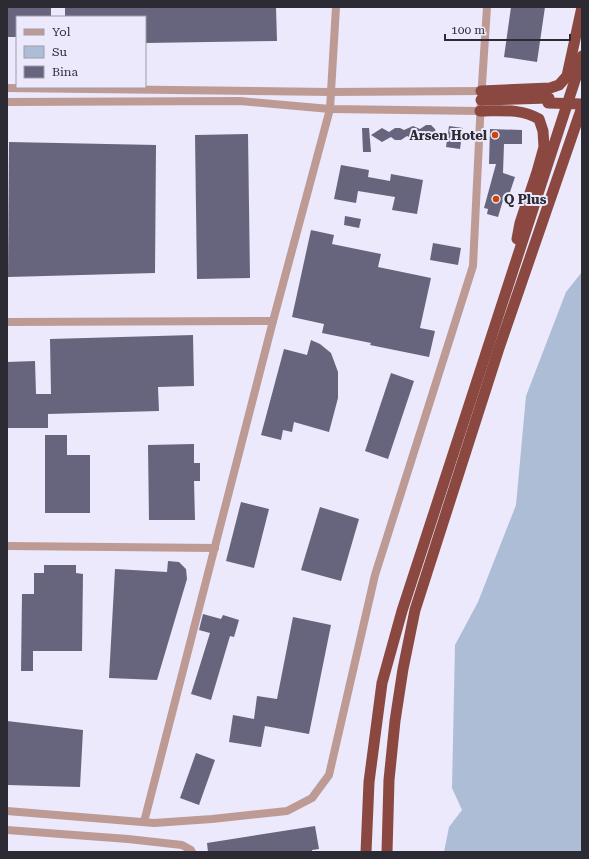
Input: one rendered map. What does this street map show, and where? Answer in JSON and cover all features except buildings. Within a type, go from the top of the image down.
[{"type":"highway","points":[[481,102],[559,85],[567,76],[582,7]]},
{"type":"highway","points":[[366,852],[369,782],[382,683],[402,611],[582,56]]},
{"type":"highway","points":[[481,102],[582,98]]},
{"type":"highway","points":[[548,100],[582,104]]},
{"type":"highway","points":[[481,102],[512,111],[526,113],[539,119],[543,131],[544,146],[520,223],[508,283]]},
{"type":"highway","points":[[387,852],[389,780],[395,721],[403,669],[415,610],[499,348],[582,107]]},
{"type":"street","points":[[144,822],[273,322],[330,109],[336,7]]},
{"type":"street","points":[[7,811],[154,822],[212,819],[287,811],[312,798],[329,775],[375,575],[473,266],[487,7]]},
{"type":"street","points":[[7,88],[332,92],[481,102]]},
{"type":"street","points":[[7,102],[240,101],[330,109],[481,102]]},
{"type":"street","points":[[7,322],[273,322]]},
{"type":"street","points":[[7,546],[215,548]]},
{"type":"street","points":[[7,830],[128,839],[182,845],[192,852]]},
{"type":"water","points":[[582,272],[582,852],[444,852],[449,827],[462,810],[452,788],[455,645],[478,602],[516,505],[526,396],[566,292]]},
{"type":"place","name":"Arsen Hotel","points":[[495,135]]},
{"type":"place","name":"Q Plus","points":[[496,199]]}]
